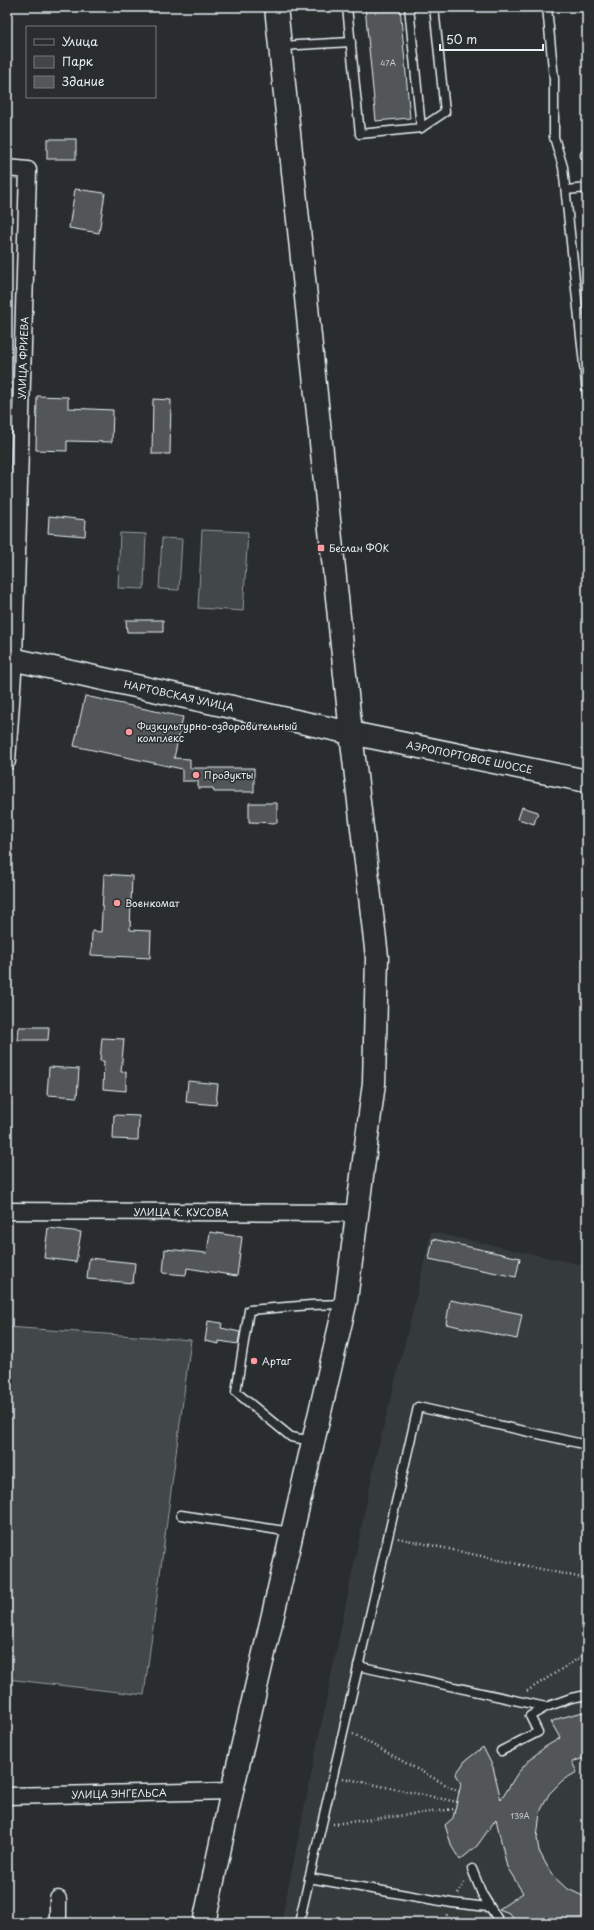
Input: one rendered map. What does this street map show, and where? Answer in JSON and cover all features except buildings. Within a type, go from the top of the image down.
[{"type":"main road","points":[[204,1923],[232,1791],[345,1304],[374,1083],[377,957],[351,733],[276,7]]},
{"type":"main road","name":"НАРТОВСКАЯ УЛИЦА","points":[[10,658],[351,733]]},
{"type":"main road","name":"АЭРОПОРТОВОЕ ШОССЕ","points":[[351,733],[587,781]]},
{"type":"street","name":"УЛИЦА ФРИЕВА","points":[[7,168],[28,170],[7,761]]},
{"type":"street","name":"УЛИЦА К. КУСОВА","points":[[7,1211],[356,1213]]},
{"type":"street","name":"УЛИЦА ЭНГЕЛЬСА","points":[[7,1796],[232,1791]]},
{"type":"street","points":[[58,1900],[58,1923]]},
{"type":"lane","points":[[347,7],[360,134],[421,128],[445,112],[434,7]]},
{"type":"lane","points":[[409,7],[421,128]]},
{"type":"lane","points":[[546,7],[554,79],[554,137],[563,167],[566,190],[587,393]]},
{"type":"lane","points":[[280,46],[351,42]]},
{"type":"lane","points":[[566,190],[587,188]]},
{"type":"lane","points":[[313,1441],[291,1437],[236,1392],[249,1310],[345,1304]]},
{"type":"lane","points":[[299,1923],[418,1407],[587,1445]]},
{"type":"lane","points":[[181,1515],[292,1532]]},
{"type":"lane","points":[[358,1666],[546,1707]]},
{"type":"lane","points":[[530,1716],[546,1707],[571,1698],[587,1695]]},
{"type":"lane","points":[[501,1751],[538,1732],[522,1702]]},
{"type":"lane","points":[[472,1869],[476,1882],[488,1906],[500,1923]]},
{"type":"lane","points":[[309,1878],[452,1903],[488,1906]]},
{"type":"path","points":[[388,1536],[587,1579]]},
{"type":"path","points":[[513,1700],[587,1653]]},
{"type":"path","points":[[344,1729],[459,1792]]},
{"type":"path","points":[[333,1776],[457,1802]]},
{"type":"path","points":[[322,1825],[455,1809]]},
{"type":"shaded area","points":[[431,1232],[587,1266],[587,1923],[281,1923],[376,1456],[413,1311]]},
{"type":"green space","points":[[202,530],[248,532],[243,611],[198,608]]},
{"type":"green space","points":[[120,533],[146,534],[144,589],[118,588]]},
{"type":"green space","points":[[162,538],[182,539],[179,590],[159,589]]},
{"type":"green space","points":[[7,1327],[191,1340],[144,1695],[7,1679]]},
{"type":"place","name":"Беслан ФОК","points":[[321,548]]},
{"type":"place","name":"Физкультурно-оздоровительный комплекс","points":[[129,732]]},
{"type":"place","name":"Продукты","points":[[196,775]]},
{"type":"place","name":"Военкомат","points":[[117,903]]},
{"type":"place","name":"Артаг","points":[[254,1361]]}]
